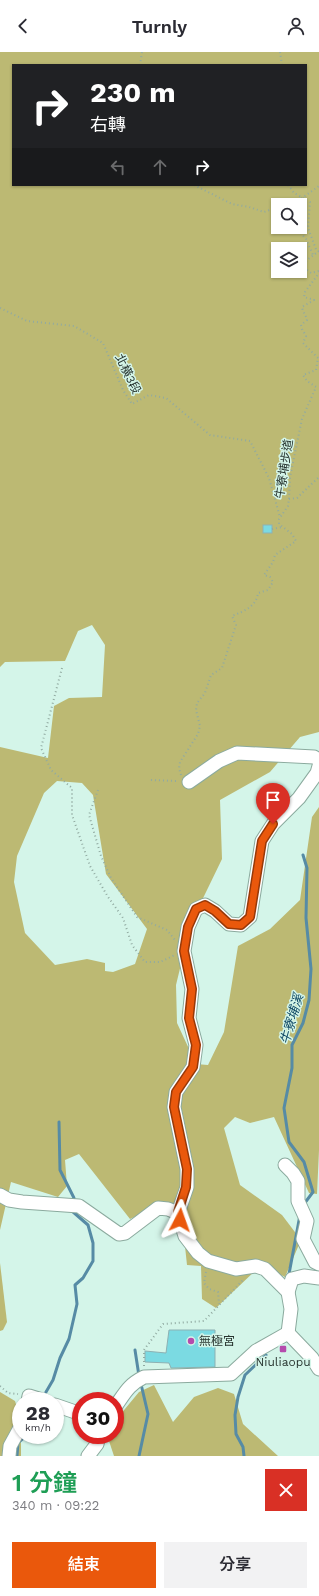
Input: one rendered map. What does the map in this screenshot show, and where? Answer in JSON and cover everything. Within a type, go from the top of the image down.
[{"type":"street","points":[[189,782],[219,761],[237,753],[314,757],[319,760]]},
{"type":"street","points":[[288,1292],[265,1269],[256,1266],[236,1269],[208,1261],[198,1253],[185,1236],[178,1212],[186,1187],[187,1169],[174,1107],[176,1092],[193,1067],[196,1045],[189,1018],[192,989],[184,951],[188,927],[196,909],[205,905],[215,911],[229,924],[241,925],[250,917],[262,841],[273,824],[299,798],[317,773],[319,766]]},
{"type":"street","points":[[285,1164],[298,1181],[298,1201],[307,1222],[303,1240],[315,1262],[319,1264]]},
{"type":"street","points":[[0,1195],[10,1200],[22,1202],[79,1206],[111,1230],[119,1234],[125,1233],[158,1208],[168,1208],[178,1212]]},
{"type":"street","points":[[288,1333],[291,1309],[288,1292],[292,1279],[304,1276],[319,1278]]},
{"type":"street","points":[[288,1333],[312,1358],[319,1369]]},
{"type":"street","points":[[124,1394],[127,1389],[140,1379],[230,1374],[256,1351],[288,1333]]},
{"type":"street","points":[[9,1456],[12,1442]]},
{"type":"street","points":[[88,1456],[97,1444]]},
{"type":"path","points":[[140,64],[142,52]]},
{"type":"path","points":[[280,52],[282,64]]},
{"type":"path","points":[[196,186],[232,204],[250,207],[264,212],[271,210]]},
{"type":"path","points":[[289,186],[294,193],[302,198],[319,186]]},
{"type":"path","points":[[307,200],[310,202],[308,228],[318,251]]},
{"type":"path","points":[[301,234],[306,239],[313,255]]},
{"type":"path","name":"牛寮埔步道","points":[[318,251],[307,260],[303,267],[311,273],[319,272]]},
{"type":"path","name":"牛寮埔步道","points":[[282,527],[279,524],[280,517],[288,506],[290,477],[302,419],[316,388],[307,381],[303,375],[316,370],[318,358],[304,343],[306,336],[301,325],[307,320],[302,307],[314,300],[304,297],[305,292],[319,272]]},
{"type":"path","name":"北橫3段","points":[[0,308],[27,321],[74,326],[103,343],[123,390],[132,404],[149,394],[166,398],[210,435],[250,441],[268,478],[280,517]]},
{"type":"path","points":[[289,499],[297,498],[319,477]]},
{"type":"path","points":[[189,782],[188,779],[181,775],[179,768],[180,762],[198,734],[200,726],[196,710],[197,703],[205,693],[211,675],[222,668],[236,625],[232,616],[245,611],[257,599],[258,593],[268,590],[272,582],[270,577],[264,576],[273,562],[275,555],[296,541],[292,534],[282,527],[272,529]]},
{"type":"path","points":[[62,668],[41,748],[51,770],[72,788],[72,815],[90,866],[108,897],[123,918],[132,945],[145,962],[160,962],[184,951],[167,930],[137,916],[111,878],[101,856],[89,815],[98,790]]},
{"type":"path","points":[[151,780],[189,782]]},
{"type":"path","points":[[208,1261],[204,1284],[209,1289],[218,1292],[219,1304]]},
{"type":"path","points":[[140,1379],[144,1350],[163,1324],[204,1321],[256,1266]]},
{"type":"path","points":[[0,1386],[8,1393],[12,1394]]},
{"type":"shaded area","points":[[0,52],[319,52],[319,732],[300,737],[270,772],[220,800],[222,859],[191,923],[176,985],[177,1023],[196,1064],[208,1065],[224,1032],[238,946],[270,929],[300,900],[312,817],[319,807],[319,1150],[317,1194],[309,1193],[274,1117],[250,1123],[235,1117],[224,1128],[240,1185],[282,1215],[301,1240],[285,1277],[264,1266],[257,1269],[216,1308],[202,1299],[201,1266],[187,1265],[181,1209],[158,1206],[130,1219],[79,1154],[65,1160],[67,1186],[58,1197],[11,1182],[0,1230],[0,747],[48,758],[54,706],[69,698],[102,697],[105,645],[92,625],[78,631],[65,661],[5,662],[0,667]],"holes":[[[57,781],[82,783],[93,795],[106,874],[147,929],[135,964],[113,972],[105,971],[105,963],[87,959],[55,965],[25,933],[14,882],[17,856],[44,793]]]},
{"type":"shaded area","points":[[0,1263],[7,1322],[3,1330],[0,1331]]},
{"type":"shaded area","points":[[154,1385],[173,1422],[194,1397],[218,1388],[234,1394],[243,1424],[278,1456],[114,1456],[110,1444],[124,1444],[124,1410],[139,1392]]},
{"type":"shaded area","points":[[0,1392],[12,1399],[12,1444],[21,1444],[21,1456],[0,1456]]},
{"type":"building","points":[[263,525],[272,525],[272,533],[263,533]]},
{"type":"building","name":"無極宮","points":[[169,1330],[215,1330],[215,1367],[171,1368],[169,1363],[145,1362],[145,1351],[166,1353]]},
{"type":"waterway","name":"牛寮埔溪","points":[[303,855],[307,868],[306,918],[311,969],[309,1000],[303,1023],[292,1045],[292,1068],[284,1108],[289,1142],[304,1162],[313,1192],[304,1204]]},
{"type":"waterway","points":[[59,1122],[60,1170],[74,1198]]},
{"type":"waterway","points":[[46,1392],[53,1380],[60,1358],[69,1339],[77,1304],[75,1285],[83,1278],[93,1261],[93,1243],[88,1225],[72,1211]]},
{"type":"waterway","name":"牛寮埔溪","points":[[289,1274],[300,1215]]},
{"type":"waterway","points":[[135,1350],[139,1376]]},
{"type":"waterway","name":"牛寮埔溪","points":[[244,1456],[243,1447],[236,1434],[235,1415],[238,1397],[245,1375],[266,1355]]},
{"type":"waterway","points":[[139,1456],[148,1414],[141,1384]]},
{"type":"waterway","points":[[17,1456],[18,1444]]},
{"type":"place","name":"無極宮","points":[[191,1341]]},
{"type":"place","name":"Niuliaopu","points":[[283,1349]]},
{"type":"route","points":[[180,1220],[178,1212],[186,1187],[187,1169],[174,1107],[176,1092],[193,1067],[196,1045],[189,1018],[192,989],[184,951],[188,927],[196,909],[205,905],[215,911],[229,924],[241,925],[250,917],[262,841],[273,824]]}]
